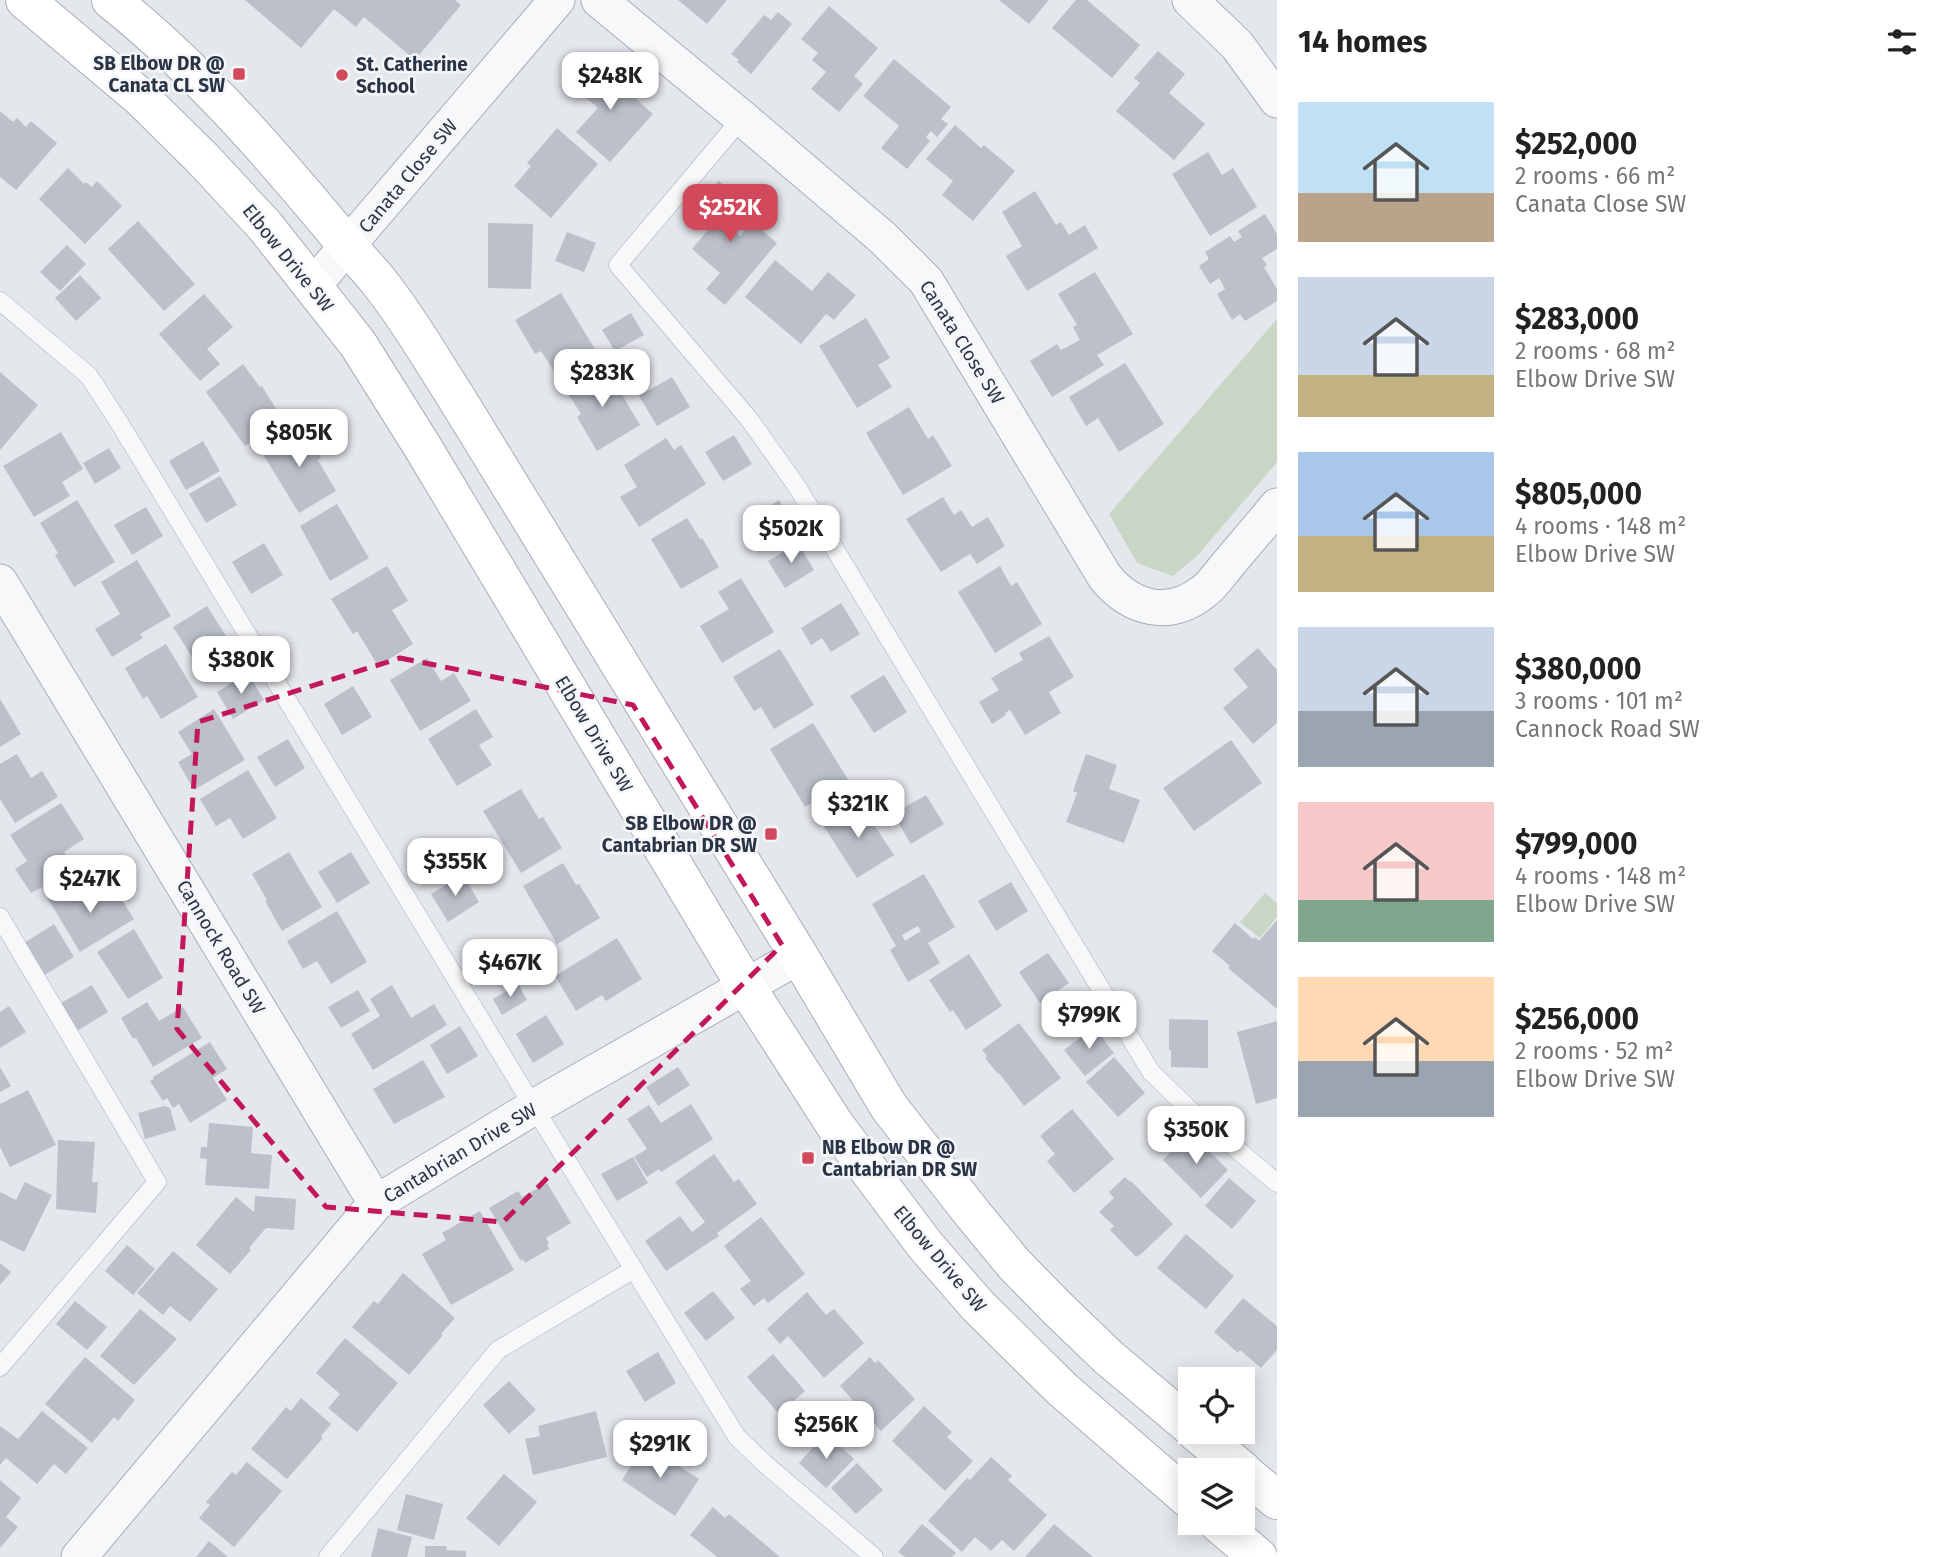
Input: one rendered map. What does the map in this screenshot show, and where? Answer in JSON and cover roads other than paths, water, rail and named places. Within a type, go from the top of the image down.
[{"type":"street","name":"Elbow Drive SW","points":[[25,0],[140,97],[203,159],[265,226],[358,344],[746,985],[835,1125],[953,1278],[1062,1389],[1178,1490]]},
{"type":"street","points":[[111,0],[179,60],[228,109],[304,193],[387,293],[454,394],[889,1107],[1014,1264],[1108,1357],[1178,1416]]},
{"type":"street","name":"Canata Close SW","points":[[313,287],[557,0]]},
{"type":"street","name":"Canata Close SW","points":[[599,0],[883,238],[926,281],[1105,576],[1121,594],[1134,602],[1152,607],[1186,604],[1208,588],[1277,506]]},
{"type":"street","points":[[1190,0],[1237,45],[1277,100]]},
{"type":"street","name":"Cannock Road SW","points":[[0,582],[376,1203]]},
{"type":"street","name":"Cantabrian Drive SW","points":[[79,1557],[376,1203],[534,1107],[799,956]]},
{"type":"street","points":[[1211,1444],[1227,1458]]},
{"type":"street","points":[[1255,1481],[1277,1500]]},
{"type":"street","points":[[1232,1535],[1258,1557]]},
{"type":"lane","points":[[742,118],[618,265],[749,419],[796,485],[1151,1072],[1191,1111],[1277,1183]]},
{"type":"lane","points":[[0,301],[89,376],[737,1437],[874,1557]]},
{"type":"lane","points":[[0,917],[157,1182],[0,1367]]},
{"type":"lane","points":[[328,1557],[498,1350],[634,1269]]},
{"type":"place","name":"SB Elbow DR @ Canata CL SW","points":[[239,74]]},
{"type":"place","name":"St. Catherine School","points":[[342,75]]},
{"type":"place","name":"SB Elbow DR @ Cantabrian DR SW","points":[[771,834]]},
{"type":"place","name":"NB Elbow DR @ Cantabrian DR SW","points":[[808,1158]]}]
